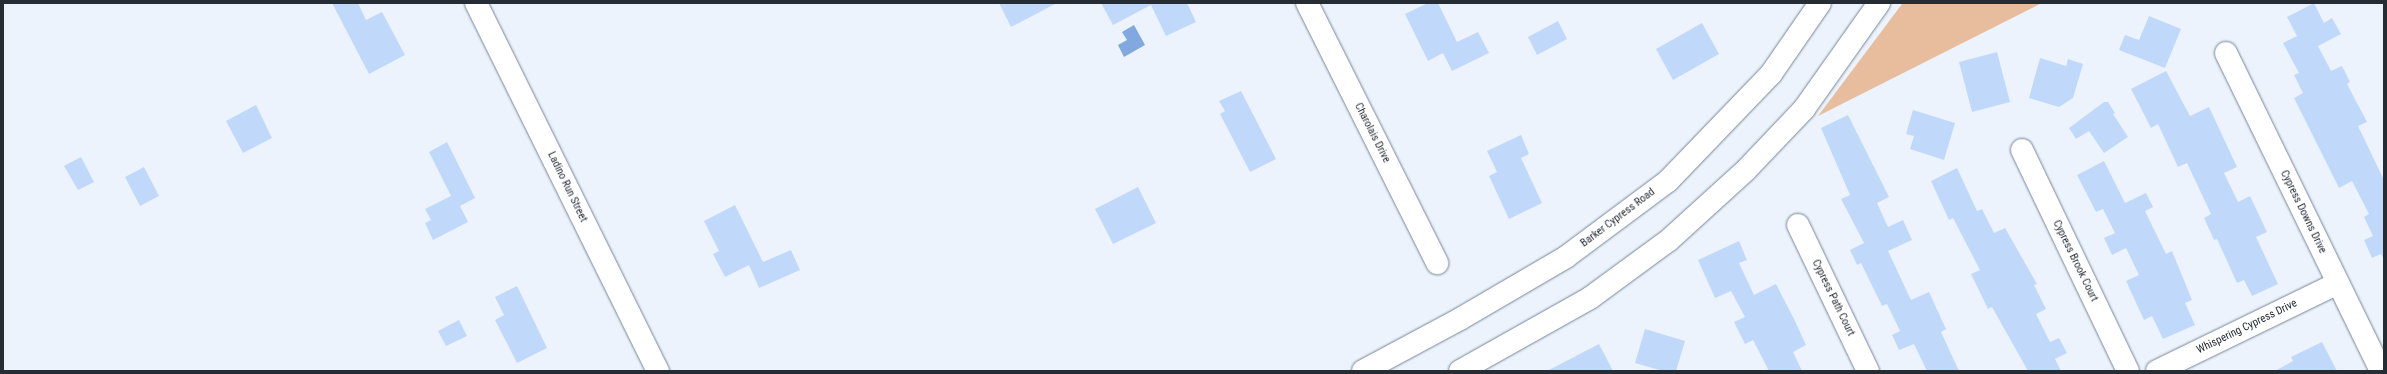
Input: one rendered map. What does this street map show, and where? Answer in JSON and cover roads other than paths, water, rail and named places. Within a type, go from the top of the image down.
[{"type":"street","name":"Ladino Run Street","points":[[476,3],[658,371]]},
{"type":"street","name":"Charolais Drive","points":[[1307,3],[1437,263]]},
{"type":"street","name":"Barker Cypress Road","points":[[1363,371],[1460,318],[1566,256],[1668,181],[1771,74],[1820,3]]},
{"type":"street","points":[[1460,371],[1590,298],[1668,241],[1746,170],[1804,110],[1879,3]]},
{"type":"street","name":"Cypress Downs Drive","points":[[2226,54],[2381,371]]},
{"type":"street","name":"Cypress Brook Court","points":[[2022,150],[2128,371]]},
{"type":"street","name":"Cypress Path Court","points":[[1798,225],[1868,371]]},
{"type":"street","name":"Whispering Cypress Drive","points":[[2157,371],[2338,283]]},
{"type":"water","points":[[1134,25],[1145,45],[1124,57],[1118,45],[1127,40],[1122,32]]}]
